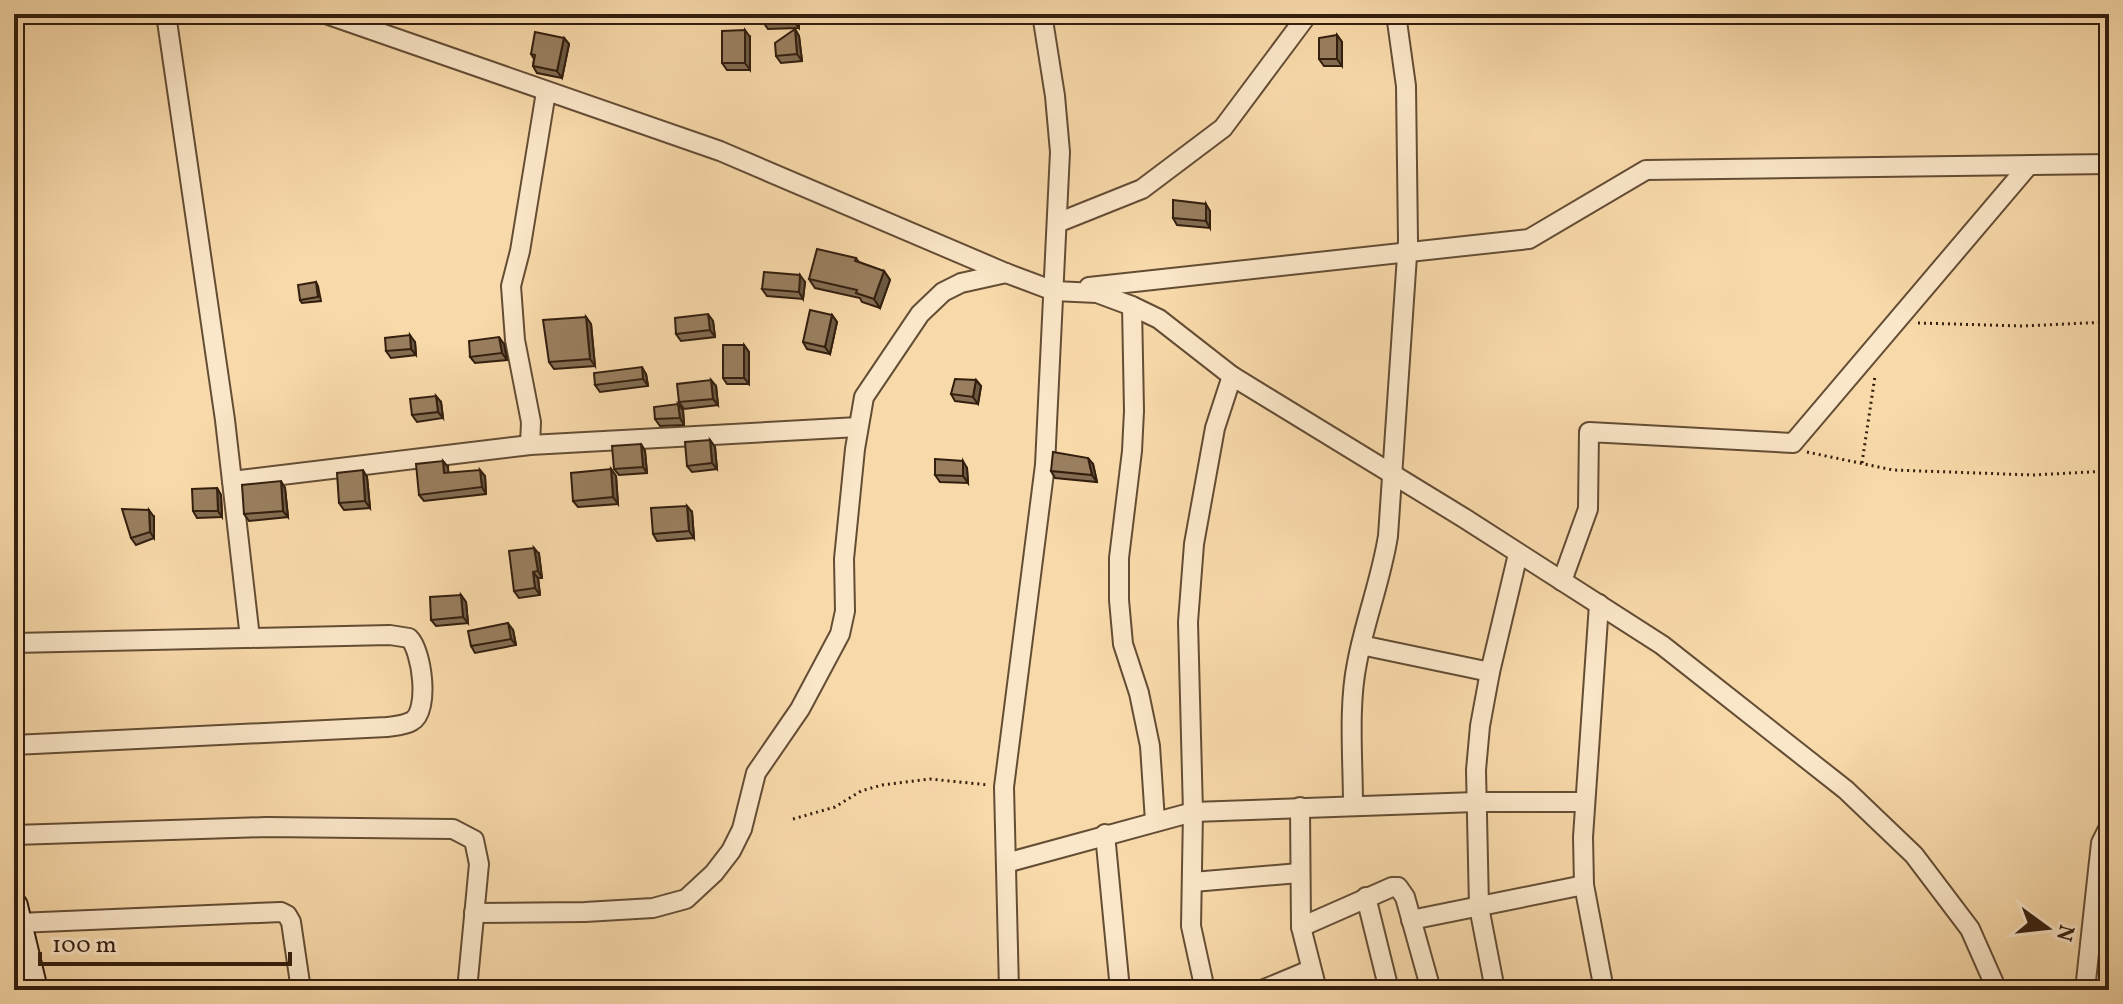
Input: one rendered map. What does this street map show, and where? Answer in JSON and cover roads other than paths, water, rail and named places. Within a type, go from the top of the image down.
[{"type":"street","points":[[166,14],[232,481],[250,638]]},
{"type":"street","points":[[326,14],[720,151],[1054,291],[1097,293],[1159,319],[1232,376],[1394,474],[1662,645],[1846,790],[1914,855],[1970,929],[1997,990]]},
{"type":"street","points":[[1009,990],[1004,787],[1045,465],[1060,152],[1042,14]]},
{"type":"street","points":[[1057,223],[1142,189],[1223,128],[1308,14]]},
{"type":"street","points":[[1353,805],[1354,686],[1361,645],[1383,568],[1394,474],[1408,252],[1406,86],[1396,14]]},
{"type":"street","points":[[530,445],[531,422],[515,340],[511,286],[520,251],[546,92]]},
{"type":"street","points":[[1054,291],[1529,239],[1646,170],[2109,164]]},
{"type":"street","points":[[1562,581],[1588,509],[1589,432],[1793,443],[2029,165]]},
{"type":"street","points":[[474,913],[653,908],[686,899],[714,873],[731,851],[742,829],[756,773],[800,709],[840,634],[845,611],[844,559],[864,397],[920,314],[943,292],[961,283],[1006,273]]},
{"type":"street","points":[[1132,306],[1133,425],[1119,558],[1119,600],[1123,644],[1139,693],[1150,746],[1155,821]]},
{"type":"street","points":[[1205,990],[1191,926],[1193,812],[1188,622],[1194,544],[1215,428],[1232,376]]},
{"type":"street","points":[[232,481],[530,445],[858,427]]},
{"type":"street","points":[[1495,990],[1479,907],[1476,802],[1480,726],[1518,554]]},
{"type":"street","points":[[1599,604],[1584,802],[1584,885],[1604,990]]},
{"type":"street","points":[[14,643],[390,635],[409,638],[418,650],[423,700],[413,721],[387,727],[14,745]]},
{"type":"street","points":[[1361,645],[1490,672]]},
{"type":"street","points":[[1006,863],[1193,812],[1353,805],[1584,802]]},
{"type":"street","points":[[1300,807],[1301,927],[1317,990]]},
{"type":"street","points":[[14,835],[266,827],[453,829],[474,840],[479,864],[467,990]]},
{"type":"street","points":[[2085,990],[2101,843],[2109,827]]},
{"type":"street","points":[[1105,834],[1120,990]]},
{"type":"street","points":[[1193,882],[1299,873]]},
{"type":"street","points":[[1411,920],[1584,885]]},
{"type":"street","points":[[1301,927],[1366,897],[1398,887],[1405,897],[1431,990]]},
{"type":"street","points":[[1366,897],[1389,990]]},
{"type":"street","points":[[34,990],[15,914],[281,912],[291,922],[301,990]]},
{"type":"street","points":[[1262,990],[1310,970]]}]
